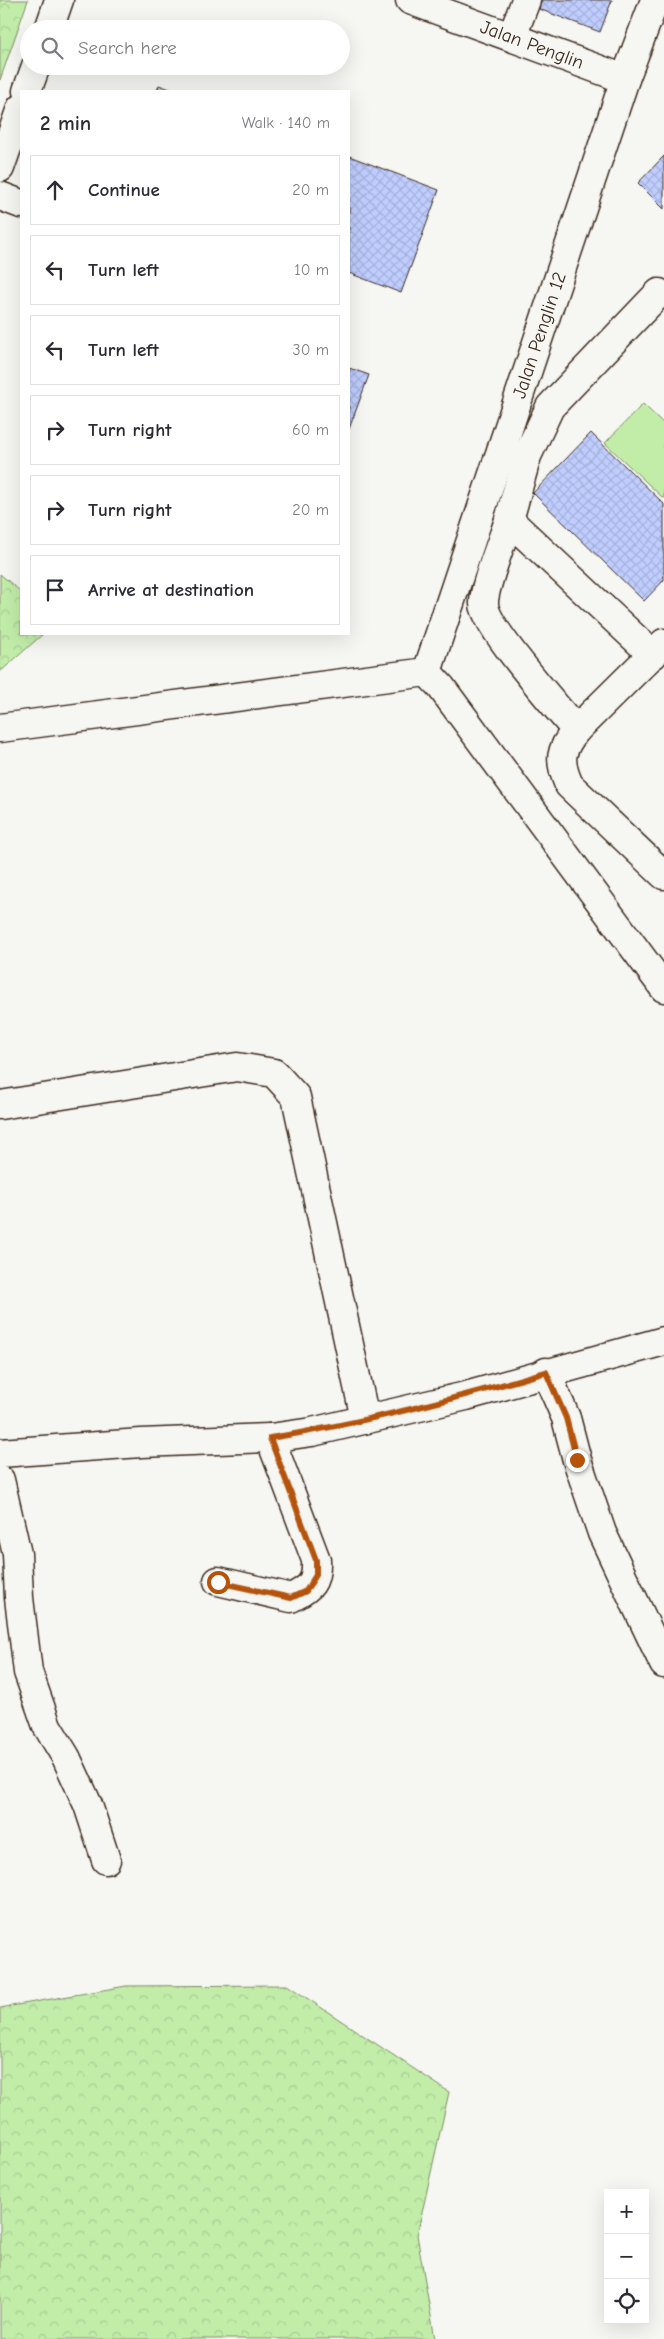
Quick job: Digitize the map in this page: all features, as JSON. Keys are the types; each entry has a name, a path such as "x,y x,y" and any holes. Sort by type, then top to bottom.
{"street":[{"path":"52,20 60,0"},
{"name":"Jalan Penglin","path":"410,0 625,79"},
{"path":"512,37 526,0"},
{"name":"Jalan Penglin 12","path":"427,672 625,79 655,0"},
{"path":"27,90 33,75"},
{"path":"0,168 20,111"},
{"path":"0,196 20,204"},
{"path":"576,730 537,685 485,610 485,595 527,456 550,407 659,293"},
{"path":"509,520 658,649 576,730 564,746 563,771 569,785 664,875"},
{"path":"0,728 427,672 447,694 664,988"},
{"path":"0,1105 237,1067 274,1074 296,1097 365,1419"},
{"path":"0,1453 142,1443 270,1438 466,1396 546,1372 664,1341"},
{"path":"546,1372 566,1418 577,1460 602,1534 664,1664"},
{"path":"218,1582 291,1598 306,1591 316,1575 316,1560 270,1438"},
{"path":"0,1480 17,1554 19,1598 28,1672 47,1726 66,1757 88,1805 106,1860"}],"green space":[{"path":"0,0 28,0 20,20 0,80"},
{"path":"643,404 664,424 664,499 605,443"},
{"path":"0,574 20,591 20,635 42,635 0,672"},
{"path":"287,1985 449,2092 417,2235 435,2339 0,2339 0,2008 126,1986"}],"building":[{"path":"542,0 612,0 600,32 539,9"},
{"path":"159,85 172,90 157,90"},
{"path":"350,156 439,190 401,293 350,273"},
{"path":"664,156 664,209 638,183"},
{"path":"350,368 369,375 350,426"},
{"path":"591,433 664,504 664,580 644,601 533,493"}],"route":[{"path":"218,1582 291,1598 306,1591 316,1575 316,1560 270,1438 312,1432 466,1396 546,1372 566,1418 577,1460"}]}
